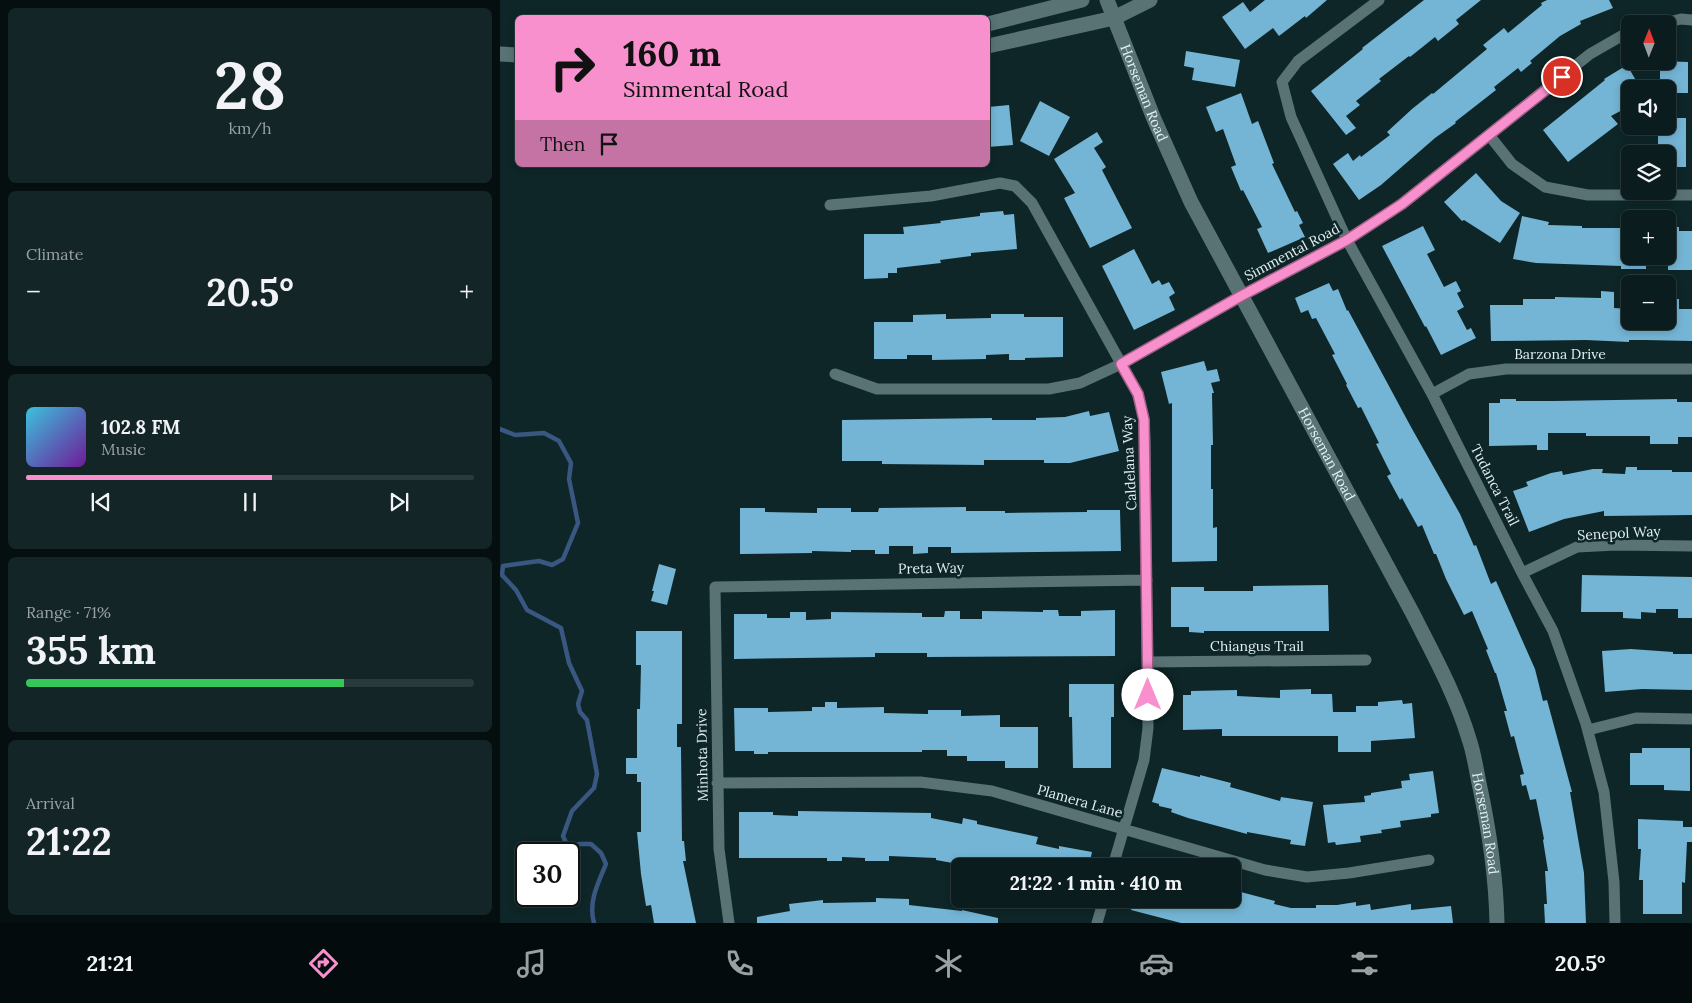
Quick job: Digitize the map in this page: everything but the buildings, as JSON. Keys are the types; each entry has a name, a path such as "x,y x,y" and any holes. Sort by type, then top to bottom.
{"street":[{"path":"990,23 1082,0"},
{"name":"Horseman Road","path":"1107,0 1154,119 1191,202 1413,614 1458,708 1469,739 1487,820 1497,923"},
{"path":"990,46 1114,18 1150,0"},
{"name":"Tudanca Trail","path":"1379,0 1298,60 1282,82 1291,117 1347,240 1432,394 1553,631 1588,732 1604,792 1614,882 1615,923"},
{"path":"1676,21 1692,20"},
{"name":"Simmental Road","path":"835,374 877,389 1049,389 1080,383 1121,364 1241,296 1347,240 1402,204 1590,54 1621,37"},
{"path":"500,54 515,54"},
{"path":"1489,135 1512,164 1545,187 1588,195 1692,195"},
{"name":"Caldelana Way","path":"830,205 931,196 1000,183 1015,186 1032,203 1138,394 1144,420 1148,728 1144,760 1115,858"},
{"name":"Barzona Drive","path":"1432,394 1469,374 1506,369 1692,369"},
{"name":"Senepol Way","path":"1522,573 1577,547 1616,545 1692,546"},
{"name":"Preta Way","path":"715,587 1147,580"},
{"name":"Minhota Drive","path":"715,587 719,849 729,923"},
{"name":"Chiangus Trail","path":"1148,662 1366,660"},
{"path":"1588,732 1636,718 1692,719"},
{"name":"Plamera Lane","path":"717,783 920,782 992,791 1265,870 1307,877 1349,873 1429,860"},
{"path":"1097,923 1101,908"}],"waterway":[{"path":"500,429 515,435 544,433 559,441 571,463 569,479 578,523 563,559 552,565 539,561 503,566 502,575 516,590 527,610 561,628 569,663 582,691 578,704 580,712 587,720 597,774 594,788 572,811 563,836 568,847 591,844 601,853 606,864 593,900 592,915 594,923"}],"route":[{"path":"1148,695 1144,420 1138,394 1121,364 1241,296 1347,240 1402,204 1562,77"}]}
